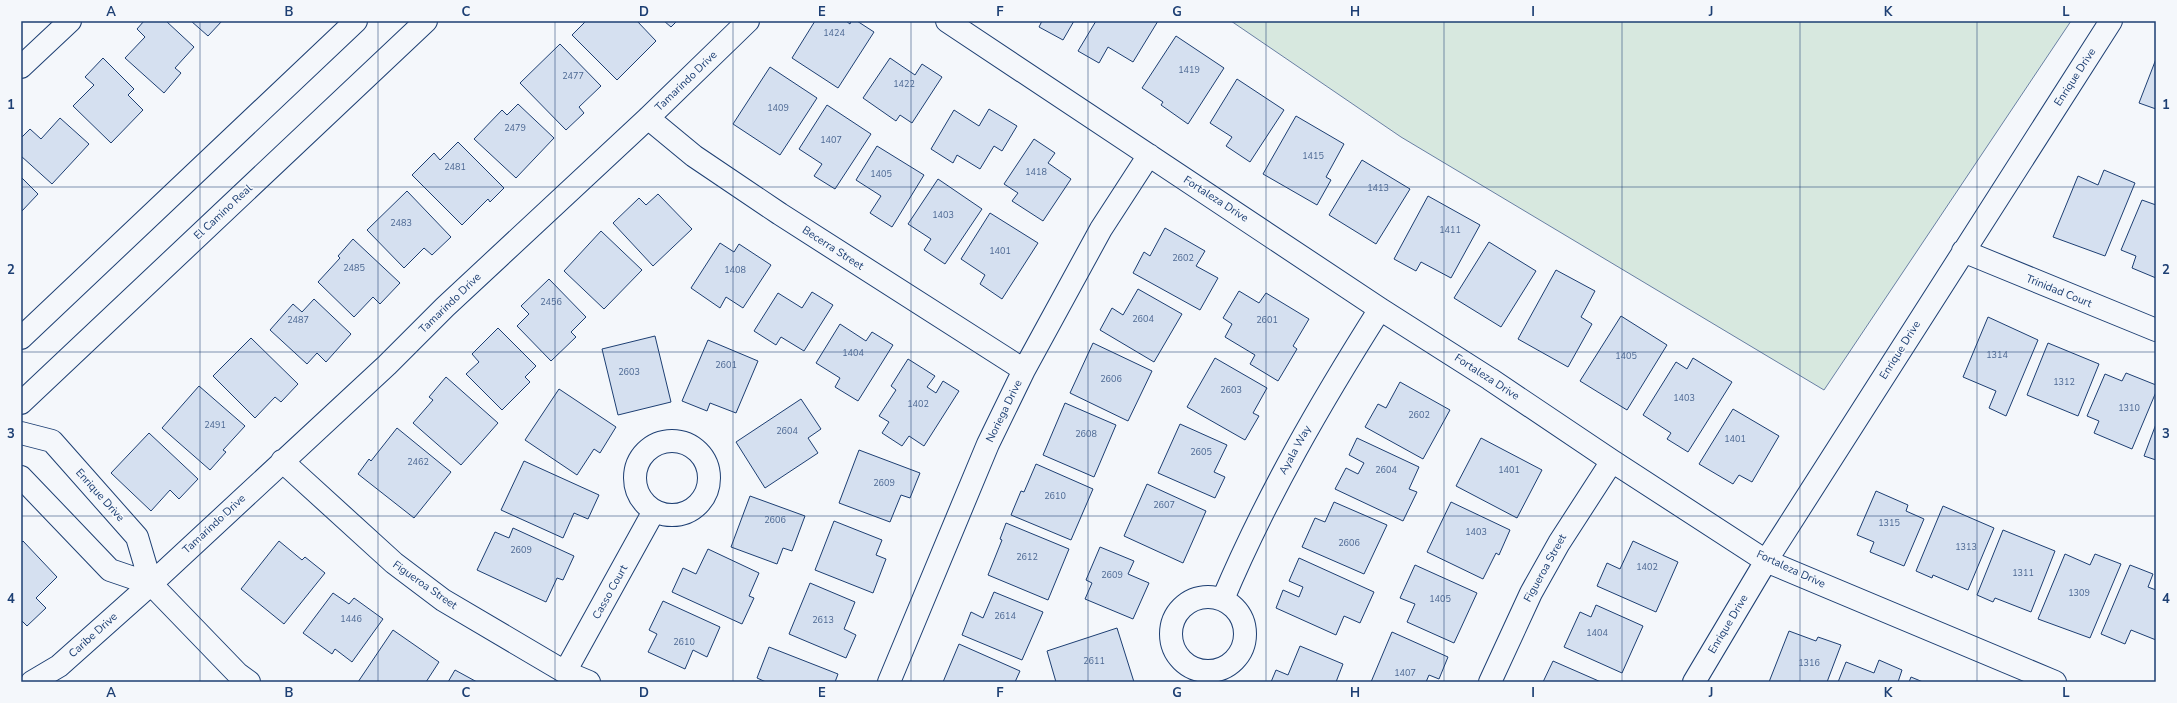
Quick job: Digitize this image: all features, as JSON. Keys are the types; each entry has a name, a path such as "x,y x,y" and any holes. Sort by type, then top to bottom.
{"street":[{"path":"21,67 70,21"},
{"path":"21,338 356,21"},
{"name":"El Camino Real","path":"21,403 426,21"},
{"name":"Tamarindo Drive","path":"151,584 387,365 445,307 648,118 748,21"},
{"name":"Fortaleza Drive","path":"947,21 1380,309 1490,378 1612,461 1766,561 2055,682"},
{"name":"Enrique Drive","path":"1694,682 1766,561 2111,21"},
{"name":"Becerra Street","path":"648,118 694,156 767,205 1024,370"},
{"name":"Noriega Drive","path":"889,682 988,444 1024,370 1101,229 1149,155"},
{"name":"Trinidad Court","path":"1963,251 2156,330"},
{"name":"Ayala Way","path":"1224,599 1276,486 1336,379 1380,309"},
{"name":"Enrique Drive","path":"21,433 52,441 137,537 151,584"},
{"name":"Figueroa Street","path":"282,461 394,563 443,600 565,672 589,682"},
{"name":"Figueroa Street","path":"1490,682 1530,593 1559,543 1612,461"},
{"name":"Enrique Drive","path":"21,477 110,570 151,584 238,674 249,682"},
{"name":"Casso Court","path":"565,672 654,511"},
{"name":"Caribe Drive","path":"32,682 59,666 151,584"}],"shaded area":[{"path":"1231,21 2071,21 1824,390 1401,137"}],"building":[{"path":"144,21 166,21 194,47 175,68 181,73 164,93 125,58 145,37 137,29"},
{"path":"191,21 222,21 208,36"},
{"path":"586,21 637,21 656,41 617,80 572,35"},
{"path":"664,21 677,21 671,27"},
{"path":"815,21 846,21 850,24 851,21 857,21 874,32 838,88 792,58"},
{"path":"1042,21 1074,21 1063,40 1039,27"},
{"path":"1096,21 1158,21 1133,62 1108,47 1099,63 1078,51"},
{"path":"1176,36 1224,68 1188,124 1161,105 1163,102 1142,88"},
{"path":"560,44 601,86 579,107 584,113 566,130 520,83"},
{"path":"103,58 134,89 128,95 143,110 111,143 73,106 94,85 85,77"},
{"path":"890,58 915,75 922,64 942,77 912,123 900,115 896,121 863,98"},
{"path":"2156,59 2156,109 2139,103"},
{"path":"770,67 817,98 780,155 733,124"},
{"path":"1237,79 1284,110 1250,162 1226,146 1232,137 1210,123"},
{"path":"518,104 554,138 516,178 474,139 502,110 507,115"},
{"path":"827,105 871,134 835,189 814,176 822,164 799,149"},
{"path":"989,109 1017,126 1002,151 994,146 980,169 957,155 953,163 931,149 954,110 979,126"},
{"path":"1296,116 1344,144 1326,177 1331,180 1317,205 1263,174"},
{"path":"60,118 89,144 52,184 21,156 21,138 30,129 41,139"},
{"path":"1034,139 1055,153 1048,163 1071,179 1043,221 1012,201 1018,193 1004,184"},
{"path":"458,142 504,188 490,202 488,199 462,225 412,175 434,153 440,160"},
{"path":"877,146 924,175 892,227 870,213 881,196 856,180"},
{"path":"1362,160 1410,189 1376,244 1329,215"},
{"path":"2104,170 2135,183 2105,256 2053,237 2078,176 2098,185"},
{"path":"21,177 38,194 21,212"},
{"path":"938,179 982,209 945,264 924,250 931,239 908,224"},
{"path":"407,191 451,237 432,255 424,248 404,268 367,230"},
{"path":"658,194 692,229 653,266 613,223 639,198 646,205"},
{"path":"1428,196 1480,225 1451,278 1421,262 1416,271 1394,259"},
{"path":"2142,200 2156,205 2156,278 2132,268 2136,256 2121,250"},
{"path":"990,213 1038,243 1002,299 980,284 985,275 961,259"},
{"path":"1165,228 1205,251 1196,266 1218,278 1200,310 1133,273 1144,252 1150,256"},
{"path":"601,231 642,270 604,309 564,271"},
{"path":"353,239 400,283 380,304 373,297 354,317 318,282 340,258 338,256"},
{"path":"1489,242 1536,271 1501,327 1454,298"},
{"path":"720,243 734,252 739,244 771,265 743,308 726,297 720,308 691,288"},
{"path":"1556,270 1595,291 1581,317 1592,324 1568,367 1518,339"},
{"path":"549,279 586,317 571,332 576,337 551,361 517,326 529,314 521,306"},
{"path":"1138,289 1182,314 1154,362 1100,330 1112,308 1123,315"},
{"path":"1239,291 1259,303 1266,293 1309,319 1293,346 1297,349 1278,381 1250,364 1255,355 1225,337 1232,324 1223,318"},
{"path":"812,292 833,305 804,351 781,337 776,345 754,331 778,293 802,308"},
{"path":"314,299 351,334 326,362 317,353 307,364 270,330 293,304 302,312"},
{"path":"1621,316 1667,345 1627,410 1580,381"},
{"path":"1988,317 2038,340 2006,416 1989,408 1996,391 1963,377"},
{"path":"840,324 866,341 872,332 893,345 858,401 835,387 840,378 816,363"},
{"path":"498,328 536,366 525,377 530,382 502,410 466,374 479,362 472,354"},
{"path":"655,336 671,402 618,415 602,349"},
{"path":"251,338 298,384 281,402 275,397 255,418 213,376"},
{"path":"708,340 758,361 736,413 710,403 707,411 682,401"},
{"path":"1093,343 1152,371 1128,421 1070,393"},
{"path":"2048,343 2099,364 2078,416 2027,395"},
{"path":"1215,358 1267,388 1253,413 1259,416 1245,440 1187,407"},
{"path":"1693,358 1732,382 1688,452 1667,439 1671,433 1643,415 1676,362 1687,369"},
{"path":"908,359 935,376 927,387 936,393 943,381 959,391 924,446 909,436 902,446 882,433 889,422 879,416 896,390 891,386"},
{"path":"2126,373 2156,385 2156,392 2132,449 2094,433 2099,421 2087,416 2105,374 2122,381"},
{"path":"446,377 498,423 461,465 413,423 433,400 429,397"},
{"path":"1400,382 1450,410 1423,459 1365,427 1378,404 1386,408"},
{"path":"199,386 245,426 223,450 226,452 210,470 162,428"},
{"path":"559,389 616,427 600,453 594,449 577,475 525,440"},
{"path":"801,399 821,429 808,438 818,453 765,488 736,442"},
{"path":"1065,403 1116,425 1094,477 1043,455"},
{"path":"1733,409 1779,436 1752,482 1739,475 1733,484 1699,464"},
{"path":"1180,424 1227,445 1214,472 1225,477 1215,498 1158,473"},
{"path":"2156,424 2156,460 2144,456"},
{"path":"397,428 451,472 414,518 358,474 369,459 371,461"},
{"path":"149,433 198,479 179,499 170,490 151,511 111,473"},
{"path":"1357,438 1419,467 1409,489 1417,492 1403,521 1335,489 1346,468 1358,474 1364,463 1349,455"},
{"path":"1481,438 1542,470 1517,518 1456,486"},
{"path":"859,450 920,473 910,498 901,495 890,522 839,503"},
{"path":"524,461 599,495 588,519 574,513 563,538 501,510"},
{"path":"1036,464 1093,489 1071,540 1011,515 1021,491 1024,492"},
{"path":"1147,484 1206,511 1183,563 1124,536"},
{"path":"1876,491 1908,505 1906,511 1924,519 1904,566 1870,552 1874,542 1857,535"},
{"path":"750,496 805,516 792,551 783,548 777,564 731,547"},
{"path":"1334,502 1387,525 1364,574 1302,547 1315,518 1325,522"},
{"path":"1451,502 1510,530 1499,555 1496,553 1483,579 1427,552"},
{"path":"1943,506 1994,528 1968,590 1933,575 1932,578 1916,571"},
{"path":"834,521 882,540 876,555 886,559 873,593 815,570"},
{"path":"1006,523 1069,549 1048,600 988,575 1002,540 1000,539"},
{"path":"513,528 574,556 563,580 557,578 546,602 477,570 495,532 509,538"},
{"path":"2003,530 2055,551 2031,612 1995,598 1993,602 1977,595"},
{"path":"23,541 57,577 36,598 46,608 27,626 21,620 21,543"},
{"path":"279,541 302,560 305,557 325,573 284,624 241,589"},
{"path":"1633,541 1678,562 1656,612 1597,586 1607,563 1620,569"},
{"path":"1100,547 1134,561 1128,574 1149,583 1133,619 1085,599 1092,583 1086,580"},
{"path":"708,549 759,573 749,596 754,598 742,624 672,592 683,568 696,574"},
{"path":"2065,554 2090,565 2095,554 2121,564 2090,638 2038,619"},
{"path":"1299,558 1374,592 1360,623 1344,616 1336,635 1276,608 1283,590 1299,597 1303,587 1289,581"},
{"path":"1415,565 1477,593 1454,643 1407,622 1415,604 1400,598"},
{"path":"2130,565 2153,574 2148,587 2156,590 2156,640 2131,630 2125,644 2101,634"},
{"path":"810,583 855,602 844,629 856,635 846,658 789,634"},
{"path":"994,592 1043,612 1022,660 962,635 971,612 983,618"},
{"path":"333,593 349,604 354,598 383,619 352,662 335,649 332,654 303,633"},
{"path":"663,601 720,627 707,657 693,650 685,669 648,652 657,634 649,630"},
{"path":"1596,605 1643,626 1622,673 1564,647 1580,612 1591,617"},
{"path":"1117,628 1134,682 1056,682 1047,651"},
{"path":"393,630 439,662 426,682 358,682"},
{"path":"1789,631 1816,641 1818,637 1841,645 1827,682 1769,682"},
{"path":"1392,632 1448,657 1439,679 1429,675 1426,682 1371,682"},
{"path":"959,644 1020,671 1015,682 943,682"},
{"path":"1300,646 1343,664 1336,682 1271,682 1276,670 1288,675"},
{"path":"769,647 838,674 835,682 766,682 757,678"},
{"path":"1879,660 1902,670 1898,682 1838,682 1846,662 1874,673"},
{"path":"1553,661 1601,682 1543,682"},
{"path":"455,670 477,682 448,682"},
{"path":"1911,677 1923,682 1909,682"}]}
